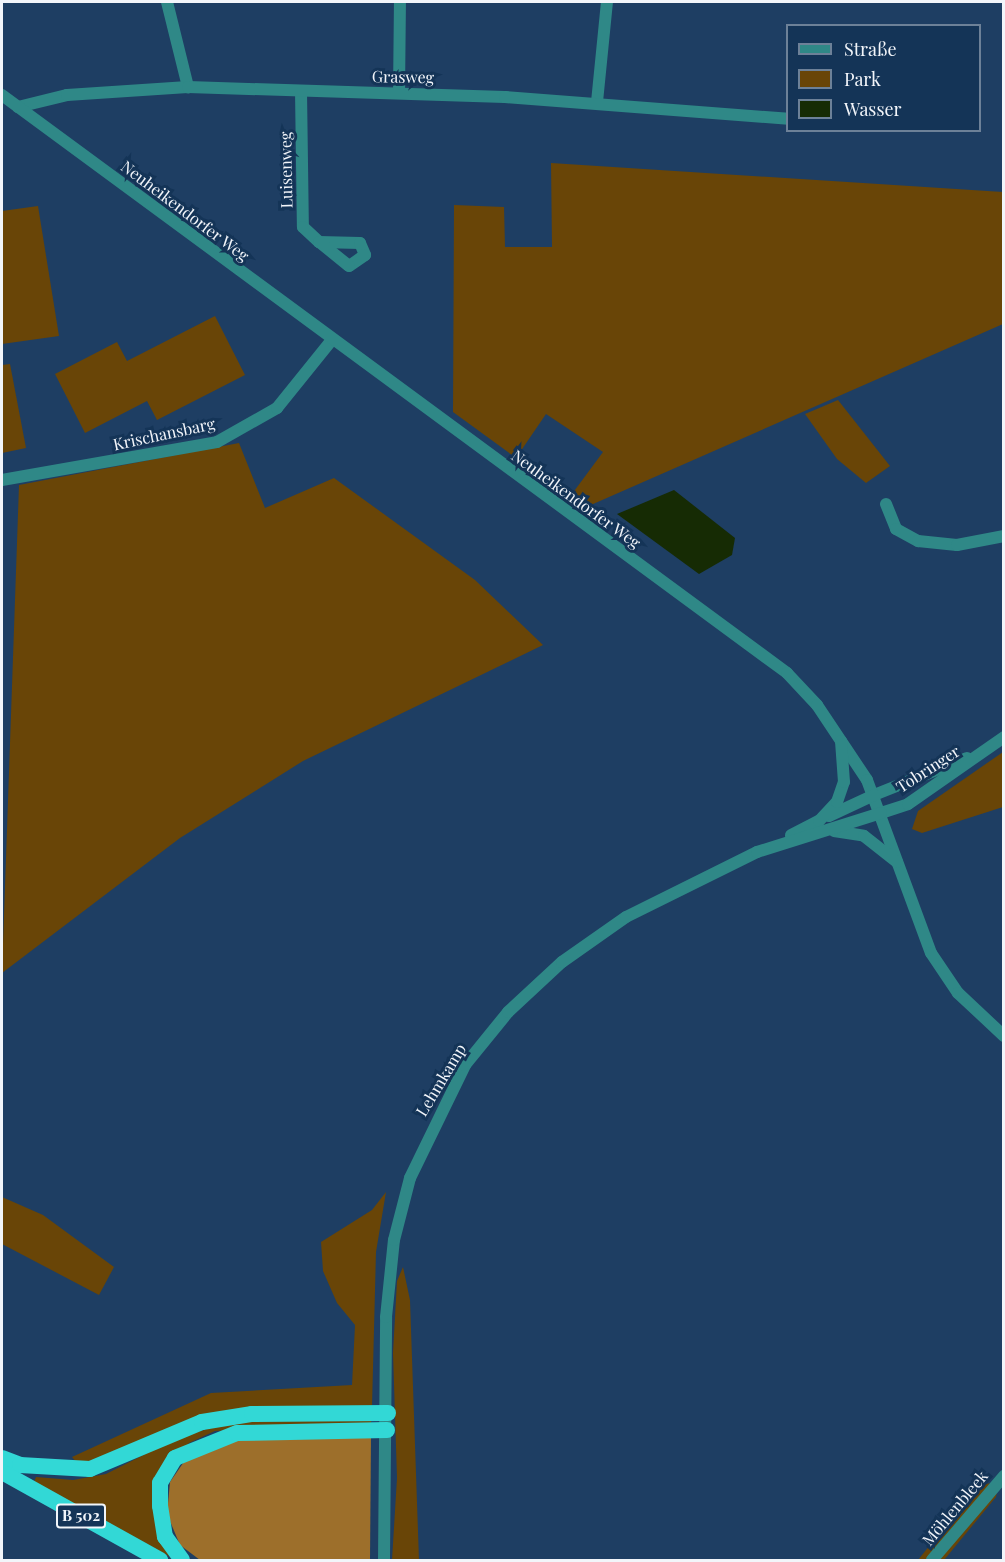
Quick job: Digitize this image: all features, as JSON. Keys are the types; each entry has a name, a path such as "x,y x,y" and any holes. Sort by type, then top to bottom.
{"highway":[{"path":"2,1458 20,1465 90,1469 202,1422 252,1414 388,1413"},
{"path":"182,1560 165,1537 160,1506 160,1483 175,1458 237,1433 387,1430"},
{"name":"B 502","path":"2,1472 160,1560"}],"street":[{"path":"167,2 188,87"},
{"path":"399,93 400,2"},
{"path":"597,102 607,2"},
{"name":"Grasweg","path":"18,107 67,95 188,87 597,102 786,119"},
{"name":"Luisenweg","path":"301,91 303,227 319,242"},
{"name":"Neuheikendorfer Weg","path":"2,95 331,341 787,674 840,736 874,795 930,953 958,993 1004,1036"},
{"name":"Krischansbarg","path":"2,480 217,442 277,408 331,341"},
{"path":"886,504 896,530 918,541 957,545 1004,536"},
{"path":"817,827 843,788 840,736"},
{"name":"Tobringer","path":"881,813 908,804 1004,737"},
{"name":"Tobringer","path":"874,795 990,747"},
{"path":"817,827 874,795"},
{"path":"817,827 881,813"},
{"path":"817,827 857,834 898,863"},
{"name":"Lehmkamp","path":"384,1560 388,1413 386,1317 394,1240 410,1178 465,1065 508,1012 562,962 660,897 817,827"},
{"name":"Möhlenbleek","path":"932,1560 1004,1476"}],"green space":[{"path":"551,163 1003,192 1003,324 584,508 569,498 603,452 546,414 516,458 453,412 454,205 504,207 505,247 552,247"},
{"path":"38,206 59,336 2,344 2,211"},
{"path":"215,316 245,375 157,420 147,401 85,433 55,374 117,342 127,361"},
{"path":"10,364 26,448 2,453 2,365"},
{"path":"838,400 890,466 866,483 837,459 805,414"},
{"path":"239,443 265,508 334,478 475,580 543,645 303,761 180,838 2,973 19,485"},
{"path":"1003,752 1003,807 922,833 912,829 918,811"},
{"path":"386,1192 376,1252 372,1407 256,1411 80,1467 72,1457 211,1393 352,1385 355,1325 337,1303 323,1271 321,1242 372,1210"},
{"path":"2,1197 43,1215 114,1267 99,1295 2,1244"},
{"path":"403,1267 410,1300 419,1560 392,1560 397,1478 393,1353 397,1281"},
{"path":"372,1417 371,1423 215,1431 189,1443 163,1473 176,1560 34,1482 36,1477 73,1480 106,1474 177,1438 231,1422"},
{"path":"999,1482 996,1497 944,1560 918,1560 978,1485"}],"shaded area":[{"path":"371,1436 370,1560 200,1560 180,1545 167,1514 170,1482 188,1456 241,1439"}],"water":[{"path":"674,490 735,538 732,555 699,574 617,514"}]}
